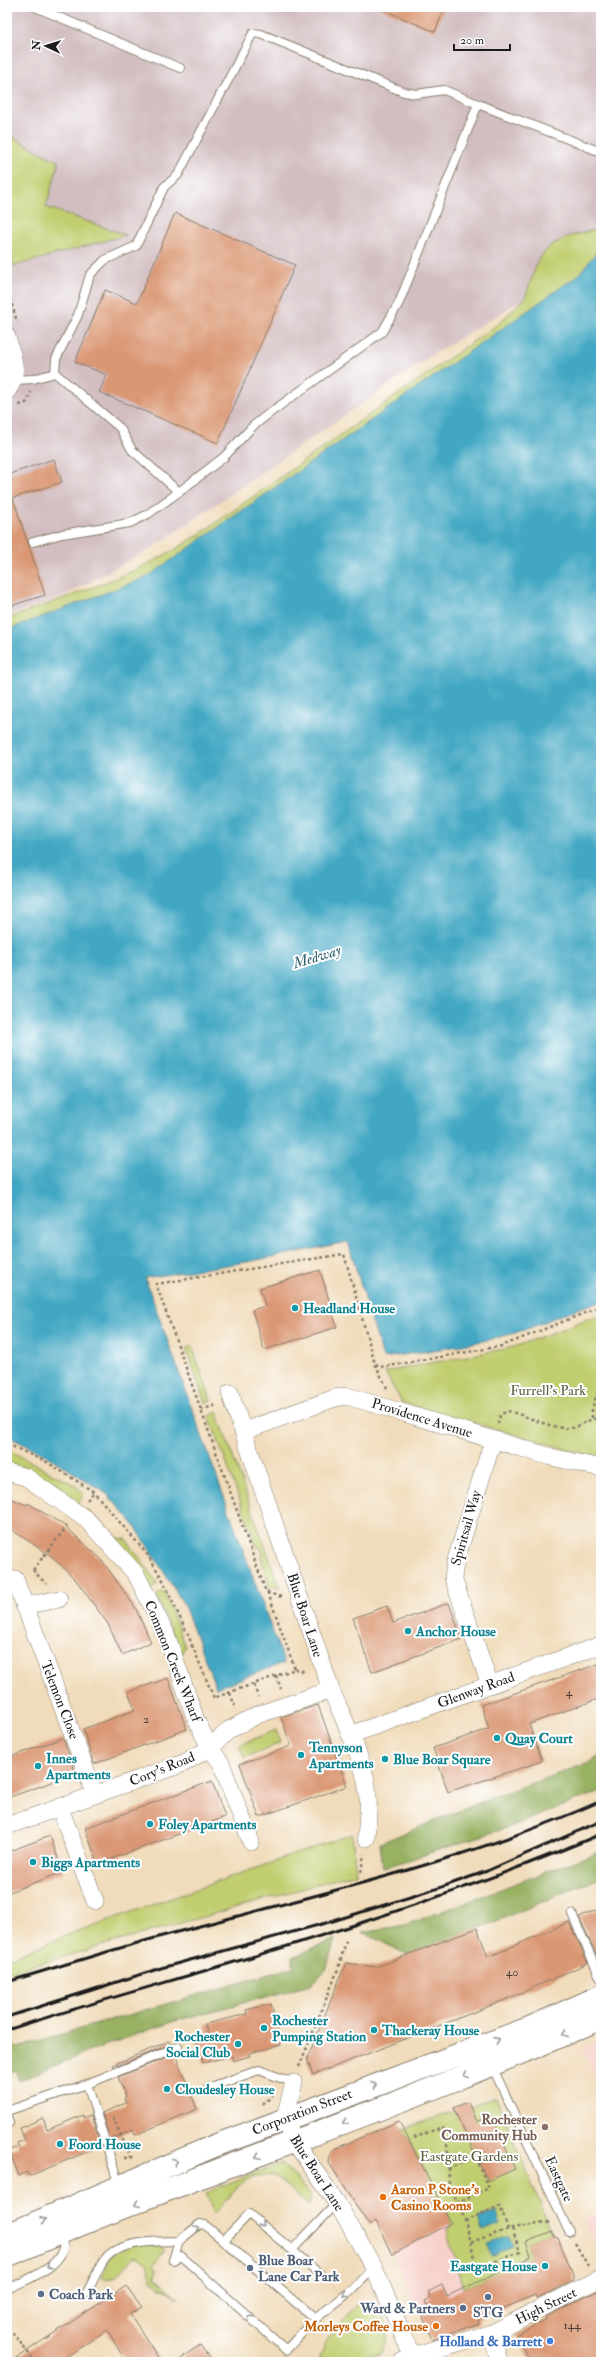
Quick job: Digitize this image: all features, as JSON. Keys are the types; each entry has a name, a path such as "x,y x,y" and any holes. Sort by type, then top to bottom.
{"main road":[{"name":"Corporation Street","path":"7,2235 285,2117 532,2027 601,1996"},
{"name":"Corporation Street","path":"7,2256 294,2141 491,2065 601,2018"}],"street":[{"path":"7,337 16,368 10,385"},
{"name":"Blue Boar Lane","path":"230,1393 331,1690 350,1735 368,1793 366,1838"},
{"name":"Providence Avenue","path":"244,1431 344,1396 398,1410 572,1463 601,1468"},
{"name":"Spiritsail Way","path":"490,1685 453,1578 456,1563 493,1440"},
{"name":"Common Creek Wharf","path":"7,1472 26,1477 87,1520 136,1574 166,1634 196,1720 210,1748 221,1763 251,1842"},
{"name":"Telemon Close","path":"15,1579 95,1795"},
{"path":"24,1606 55,1594"},
{"name":"Glenway Road","path":"350,1735 601,1645"},
{"name":"Cory's Road","path":"7,1826 184,1763 210,1748 229,1730 257,1715 331,1690"},
{"path":"60,1808 94,1901"},
{"name":"Blue Boar Lane","path":"294,2083 285,2117 294,2141 338,2203 374,2268 406,2359"},
{"name":"High Street","path":"406,2359 492,2332 599,2282"},
{"path":"492,2332 499,2362"}],"lane":[{"path":"34,7 180,68"},
{"path":"55,373 56,359 78,315 90,275 103,261 136,246 165,186 178,176 253,33 261,34 404,92 416,94 444,90 601,152"},
{"path":"33,542 62,534 130,523 148,514 224,457 267,416 384,330 399,303 478,104"},
{"path":"10,385 55,373"},
{"path":"55,373 120,428 132,450 179,492"},
{"path":"572,1914 601,1979"},
{"path":"7,2111 87,2084 178,2047"},
{"name":"Eastgate","path":"491,2065 569,2232"},
{"path":"208,2088 259,2070 294,2083"},
{"path":"87,2084 120,2186"},
{"path":"7,2116 9,2123 7,2124"},
{"path":"292,2250 338,2203"},
{"path":"224,2240 249,2214 322,2276"},
{"path":"87,2292 105,2258 124,2247 155,2241 179,2241 202,2224 224,2240 315,2319"},
{"path":"7,2290 58,2260 64,2246 61,2234"},
{"path":"179,2241 174,2260 181,2256 285,2350 315,2319 352,2290 374,2268"}],"path":[{"path":"375,1364 398,1410"},
{"path":"592,1418 592,1408 601,1382"},
{"path":"596,1398 601,1398"},
{"path":"201,1410 215,1405"},
{"path":"493,1440 500,1415 505,1411 568,1428 581,1426 592,1418 601,1419"},
{"path":"88,1500 94,1492"},
{"path":"15,1579 33,1570 77,1513"},
{"path":"33,1570 55,1594"},
{"path":"268,1593 296,1669"},
{"path":"192,1644 213,1698 254,1685 296,1669 307,1672"},
{"path":"254,1685 260,1703"},
{"path":"230,1693 237,1712"},
{"path":"294,2083 306,2045 338,1972 347,1938"},
{"path":"113,2116 130,2157"},
{"path":"414,2138 442,2127 448,2149 449,2184 465,2220 476,2269 520,2252 512,2228"},
{"path":"448,2168 475,2157 489,2188 458,2202"},
{"path":"465,2220 500,2206 508,2229"},
{"path":"471,2242 508,2229 548,2223 562,2218"},
{"path":"569,2232 599,2282"},
{"path":"7,2331 13,2333 35,2362"}],"shaded area":[{"path":"7,7 601,7 601,228 570,236 538,260 525,298 432,355 154,547 64,596 7,616"},
{"path":"601,2040 601,2088 582,2048"},
{"path":"399,2121 451,2223 447,2232 464,2288 479,2323 433,2341 376,2221 369,2225 329,2163 330,2154 334,2149"},
{"path":"601,2211 601,2253 583,2220"}],"green space":[{"path":"7,134 59,162 46,207 126,235 14,266 7,241"},
{"path":"601,228 601,296 7,671 7,619 128,573 174,550 197,536 498,324 525,298 538,260 551,245 570,236"},
{"name":"Furrell's Park","path":"593,1317 601,1317 601,1457 591,1456 402,1403 385,1372 514,1347"},
{"path":"192,1346 211,1400 205,1403 186,1348"},
{"path":"217,1412 280,1588 269,1585 261,1557 263,1554 261,1548 257,1547 209,1416"},
{"path":"7,1449 76,1486 84,1495 76,1506 60,1495 58,1485 7,1462"},
{"path":"86,1509 118,1538 126,1539 158,1584 149,1589 122,1547 86,1512"},
{"path":"164,1591 185,1646 181,1655 156,1595"},
{"path":"276,1730 280,1743 244,1758 239,1745"},
{"path":"601,1754 601,1791 512,1826 383,1868 380,1843 496,1796 588,1763"},
{"path":"352,1834 356,1873 7,1973 7,1959 78,1931"},
{"path":"601,1851 601,1877 480,1928 408,1955 362,1932 406,1925"},
{"path":"335,1939 326,1970 311,1985 178,2020 92,2050 19,2081 17,2070 7,2073 7,2050 294,1967 292,1957"},
{"name":"Eastgate Gardens","path":"496,2097 552,2232 526,2242 531,2256 520,2260 517,2267 503,2274 498,2273 464,2288 447,2232 451,2223 403,2129"},
{"path":"282,2163 311,2196 309,2206 273,2174 252,2178 245,2182 233,2192 215,2214 213,2212 206,2193"},
{"path":"134,2242 160,2245 165,2250 153,2266 156,2270 155,2277 179,2298 161,2286 162,2289 152,2280 147,2263 137,2256 133,2257 116,2276 107,2279 102,2278 110,2256"},
{"path":"359,2303 368,2306 372,2304 382,2312 387,2334 385,2344 380,2354 364,2357 356,2362 317,2362 326,2340"}],"water":[{"name":"Medway","path":"601,247 601,1302 579,1308 515,1333 482,1341 383,1358 348,1242 252,1261 145,1278 284,1663 216,1688 183,1603 135,1526 107,1494 44,1454 7,1436 7,630 147,577 577,276"},
{"path":"496,2211 501,2224 482,2231 478,2218"},
{"path":"509,2236 513,2246 491,2256 488,2244"}],"building":[{"path":"377,7 445,7 435,32"},
{"path":"175,213 295,265 218,443 99,392 107,375 75,362 105,290 137,303"},
{"path":"54,459 62,482 13,498 45,595 7,607 7,475"},
{"name":"Headland House","path":"320,1270 337,1327 264,1350 252,1310 265,1306 260,1288"},
{"path":"7,1497 27,1505 28,1503 65,1526 101,1559 135,1607 151,1642 122,1655 108,1624 76,1580 50,1555 7,1527"},
{"name":"Anchor House","path":"449,1603 462,1639 372,1672 353,1618 387,1606 393,1623"},
{"name":"Quay Court","path":"601,1663 601,1698 529,1724 542,1761 448,1792 433,1748 489,1729 481,1705"},
{"path":"168,1678 187,1729 94,1764 83,1729 135,1710 128,1692"},
{"name":"Tennyson Apartments","path":"318,1705 347,1786 259,1817 240,1764 291,1746 281,1717"},
{"name":"Innes Apartments","path":"63,1738 75,1771 71,1772 72,1775 7,1798 7,1758"},
{"name":"Foley Apartments","path":"212,1781 225,1817 98,1864 85,1828"},
{"name":"Biggs Apartments","path":"50,1836 63,1872 7,1893 7,1852"},
{"path":"601,1908 601,1957 598,1958 579,1917"},
{"name":"Thackeray House","path":"569,1922 588,1963 505,2000 313,2075 307,2059 346,1963 376,1967 477,1928 488,1957"},
{"path":"271,2004 281,2045 249,2053 250,2056 233,2061 232,2056 203,2063 197,2040 208,2037 205,2024 247,2014 246,2010"},
{"path":"169,2041 171,2044 114,2067 113,2065"},
{"name":"Cloudesley House","path":"175,2054 197,2109 135,2135 133,2130 110,2140 102,2113 126,2103 124,2098 126,2097 118,2077"},
{"path":"468,2102 476,2122 491,2115 515,2169 488,2181 453,2108"},
{"name":"Foord House","path":"83,2115 83,2118 91,2115 101,2146 29,2176 27,2172 19,2176 9,2150 19,2147 17,2143 25,2140 20,2128 43,2118 47,2130"},
{"path":"399,2121 451,2223 392,2255 376,2221 369,2225 329,2163 330,2154 334,2149"},
{"path":"552,2232 554,2237 558,2238 573,2275 573,2281 537,2299 535,2295 478,2319 479,2323 432,2340 423,2317 431,2314 425,2301 431,2298 428,2292 442,2285 447,2296 521,2262 531,2256 526,2242"},
{"path":"126,2286 142,2307 130,2314 161,2362 126,2362 107,2330 58,2362 10,2362"},
{"path":"601,2289 601,2362 531,2362 516,2335 547,2319 546,2317"},
{"path":"200,2345 213,2362 175,2362"}],"railway":[{"path":"7,1982 138,1943 394,1874 498,1841 601,1801"},
{"path":"7,2017 161,1968 333,1921 439,1888 487,1871 601,1821"},
{"path":"7,2030 382,1916 514,1869 601,1834"}],"place":[{"name":"Headland House","path":"295,1308"},
{"name":"Anchor House","path":"408,1631"},
{"name":"Quay Court","path":"497,1738"},
{"name":"Tennyson Apartments","path":"301,1755"},
{"name":"Blue Boar Square","path":"385,1759"},
{"name":"Innes Apartments","path":"38,1766"},
{"name":"Foley Apartments","path":"150,1824"},
{"name":"Biggs Apartments","path":"33,1862"},
{"name":"Rochester Pumping Station","path":"264,2028"},
{"name":"Thackeray House","path":"374,2030"},
{"name":"Rochester Social Club","path":"238,2044"},
{"name":"Cloudesley House","path":"167,2089"},
{"name":"Rochester Community Hub","path":"545,2127"},
{"name":"Foord House","path":"60,2144"},
{"name":"Aaron P Stone's Casino Rooms","path":"383,2197"},
{"name":"Eastgate House","path":"545,2266"},
{"name":"Blue Boar Lane Car Park","path":"250,2268"},
{"name":"Coach Park","path":"41,2294"},
{"name":"STG","path":"488,2297"},
{"name":"Ward & Partners","path":"463,2308"},
{"name":"Morleys Coffee House","path":"436,2326"},
{"name":"Holland & Barrett","path":"550,2341"}]}
